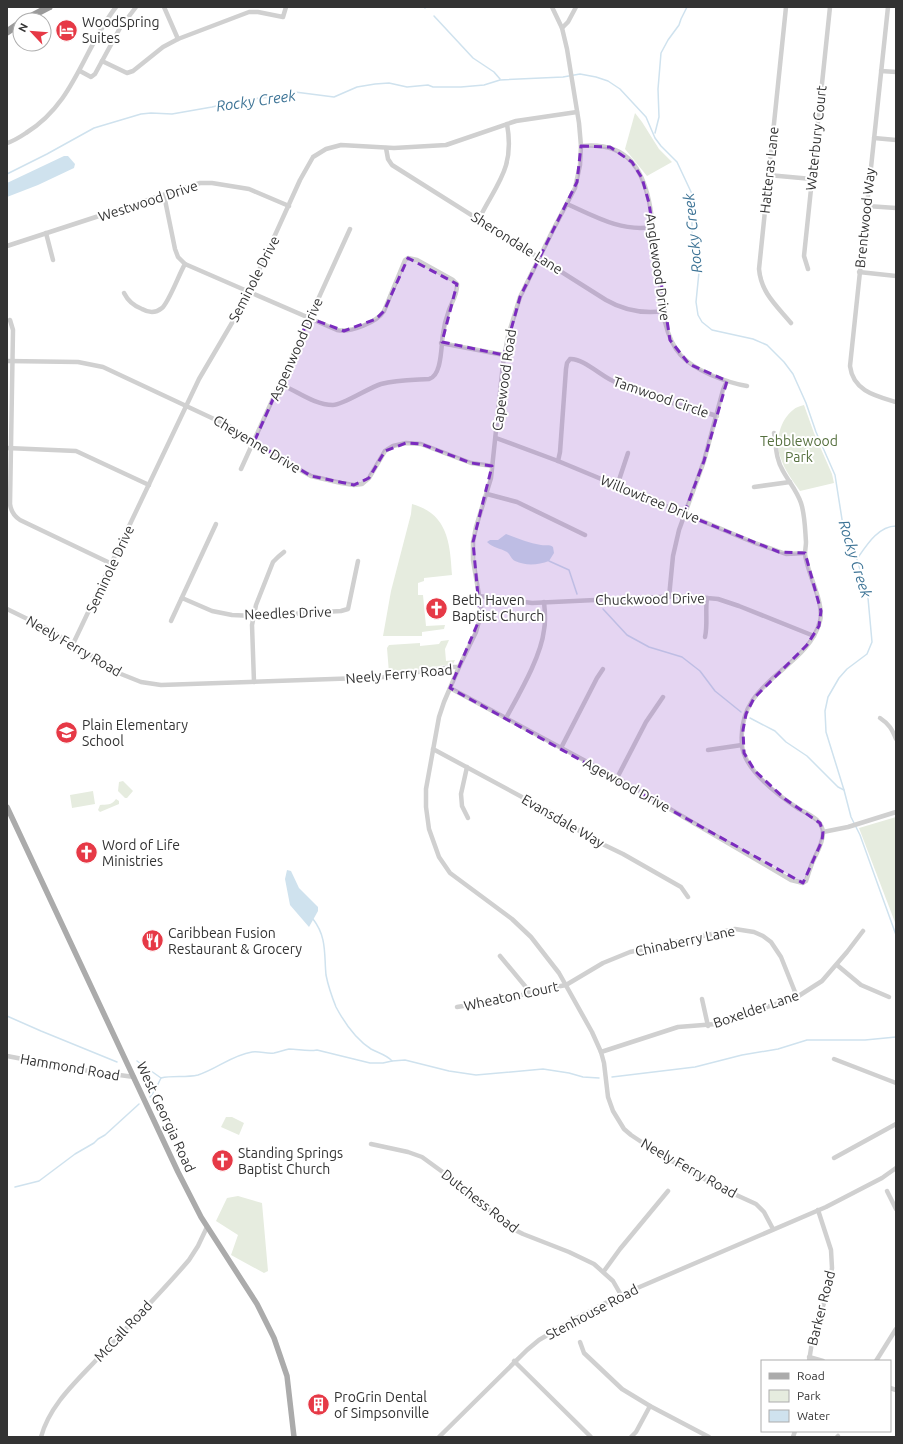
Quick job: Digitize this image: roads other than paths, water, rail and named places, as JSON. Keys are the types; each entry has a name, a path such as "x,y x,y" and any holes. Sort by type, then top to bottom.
{"highway":[{"path":"39,12 49,7"}],"main road":[{"name":"West Georgia Road","path":"7,807 178,1172 207,1227 251,1294 274,1338 287,1376 294,1437"}],"street":[{"path":"7,143 30,131 59,105 80,71 108,17 116,7"},
{"path":"80,71 91,76 95,74 120,28 136,7"},
{"path":"164,7 178,39"},
{"path":"102,61 127,73 133,72 163,47 178,39 254,9 283,17 286,7"},
{"name":"Capewood Road","path":"459,667 478,626 481,610 473,560 473,542 476,527 487,494 492,466 504,355 508,336 514,313 539,257 567,204 579,174 581,146 567,49 562,28 552,7"},
{"path":"562,28 568,22 576,7"},
{"name":"Hatteras Lane","path":"786,7 760,257 760,277 763,288 769,298 791,323"},
{"name":"Waterbury Court","path":"808,269 804,256 830,7"},
{"name":"Brentwood Way","path":"888,7 850,355 850,370 861,388 870,393 896,402"},
{"path":"881,71 896,72"},
{"name":"Seminole Drive","path":"73,644 202,372 250,291 308,166 314,157 331,147 341,145 386,148 446,145 519,120 577,112"},
{"path":"479,219 506,167 509,146 507,124"},
{"path":"874,138 896,140"},
{"name":"Anglewood Drive","path":"581,146 589,145 610,148 621,152 632,162 639,172 649,203 668,335 681,356 694,367 727,382 747,386"},
{"name":"Sherondale Lane","path":"386,148 388,159 392,164 618,306 642,312 664,311"},
{"path":"768,175 812,179"},
{"name":"Westwood Drive","path":"7,246 196,184 212,183 249,189 289,206"},
{"path":"164,195 175,249 178,257 185,264 337,330 344,331 352,329 376,319 384,310 405,260 408,258 411,258 453,280 457,284 456,292 448,312 438,370 434,378 380,384 335,406 314,401 280,384"},
{"path":"567,204 622,226 636,228 652,227"},
{"path":"867,206 896,208"},
{"name":"Aspenwood Drive","path":"241,469 350,229"},
{"path":"46,233 53,260"},
{"path":"124,293 130,302 141,309 150,312 158,310 165,304 185,264"},
{"path":"860,272 896,276"},
{"path":"10,320 13,330 10,361 9,448 11,510 14,516 20,520 112,564"},
{"path":"442,343 504,355"},
{"name":"Tamwood Circle","path":"558,461 560,452 566,369 567,363 570,359 578,360 605,377 641,392 717,416"},
{"name":"Cheyenne Drive","path":"10,361 78,362 96,364 116,372 231,427 311,476 354,485 362,484 370,478 385,451 393,446 406,442 421,444 471,463 492,466"},
{"name":"Tamwood Circle","path":"669,597 673,556 679,530 704,461 727,382"},
{"path":"774,433 779,461 798,495 802,508 806,542 805,553 821,611 821,621 814,636 802,651 764,686 754,698 744,717 742,745 748,762 760,778 785,799 817,819 823,832 848,827 896,812"},
{"name":"Willowtree Drive","path":"496,438 558,461 779,552 795,554 805,553"},
{"path":"9,448 76,451 149,485"},
{"path":"617,486 628,453"},
{"path":"754,488 790,482"},
{"path":"487,494 517,502 585,535"},
{"path":"171,621 216,524"},
{"path":"254,682 252,625 254,616 259,595 273,562 284,552"},
{"name":"Needles Drive","path":"182,598 219,613 254,616 341,611 348,609 358,562"},
{"name":"Chuckwood Drive","path":"479,596 527,603 669,597 718,599 814,636"},
{"path":"705,637 707,630 707,598"},
{"path":"506,718 533,664 543,636 545,629 544,602"},
{"name":"Neely Ferry Road","path":"7,609 34,621 121,674 141,682 161,685 384,677 459,667"},
{"name":"Neely Ferry Road","path":"459,667 442,709 426,781 426,807 431,836 442,862 455,878 502,911 520,926 547,958 566,985 601,1052 610,1103 617,1119 624,1129 661,1155 721,1188 756,1204 764,1212 773,1229"},
{"path":"561,748 603,669"},
{"name":"Agewood Drive","path":"450,688 617,778 791,880 803,884 806,881 820,845 823,832"},
{"path":"617,778 646,722 663,697"},
{"path":"880,718 894,727 896,739"},
{"path":"708,750 742,745"},
{"name":"Evansdale Way","path":"433,749 548,811 594,840 623,854 681,887 688,897"},
{"path":"467,767 461,794 462,806 468,818"},
{"name":"Chinaberry Lane","path":"566,985 603,963 630,952 727,931 746,930 763,936 777,949 797,997"},
{"name":"Boxelder Lane","path":"601,1052 678,1027 708,1026 797,997 822,981 837,965 863,931"},
{"path":"500,956 530,992"},
{"path":"837,965 861,985 889,997"},
{"name":"Wheaton Court","path":"457,1007 513,998 530,992 566,985"},
{"path":"702,999 708,1026"},
{"name":"Hammond Road","path":"7,1056 74,1069 134,1077"},
{"path":"834,1059 896,1083"},
{"path":"834,1158 896,1124"},
{"name":"Dutchess Road","path":"371,1144 408,1152 422,1157 455,1181 511,1228 594,1264 604,1271 613,1281 621,1295"},
{"path":"773,1229 831,1205 882,1178 896,1168"},
{"path":"604,1271 620,1249 668,1191"},
{"path":"886,1191 896,1209"},
{"name":"Barker Road","path":"809,1359 813,1336 827,1294 832,1268 831,1250 818,1210"},
{"name":"McCall Road","path":"41,1437 46,1421 53,1409 189,1260 207,1227"},
{"name":"Stenhouse Road","path":"439,1437 526,1350 539,1340 571,1321 621,1295 773,1229"},
{"path":"877,1360 896,1329"},
{"path":"580,1342 584,1353 622,1389 698,1435 709,1437"},
{"path":"514,1362 591,1437"},
{"path":"631,1437 636,1432 650,1406"}],"water":[{"path":"64,156 68,156 75,164 74,168 38,185 7,197 7,183"},
{"path":"506,534 532,543 552,546 554,553 549,561 532,564 519,563 512,559 507,552 492,546 487,542 490,540 498,540"},
{"path":"287,870 291,871 299,888 318,907 318,911 309,927 290,905 285,879"}],"waterway":[{"path":"655,133 659,117 658,89 661,53 679,25 687,7"},
{"path":"434,16 473,58 494,72 500,79"},
{"name":"Rocky Creek","path":"7,174 94,128 141,114 172,114 242,100 271,97 295,92 334,97 357,87 375,84 389,83 407,87 428,85 433,87 461,87 484,85 500,80 563,77 580,74 608,81 620,89 646,117 655,138 677,162 692,194 693,250 699,272 696,302 698,315 702,322 712,330 753,339 767,345 784,362 793,374 835,475 844,532 849,546 857,559 868,598 872,642 867,654 847,669 839,678 828,697 825,711 826,732 851,817 860,835 896,935"},
{"path":"857,559 878,533 884,529 896,526"},
{"path":"549,561 569,570 577,594"},
{"path":"603,609 627,635 649,647 682,657 700,671 715,691 741,712"},
{"path":"750,718 775,731 786,742 807,756 838,787 844,790"},
{"path":"313,919 321,932 323,939 326,975 336,1007 347,1025 361,1041 371,1049 392,1061"},
{"path":"7,1016 117,1062"},
{"path":"612,1077 695,1067 742,1055 778,1049 807,1040 865,1040 896,1037"},
{"path":"137,1061 161,1078 198,1075 238,1056 252,1052 274,1053 289,1049 306,1051 317,1050 370,1063 405,1060 449,1071 476,1075 543,1069 583,1077 599,1078"},
{"path":"150,1097 161,1078"},
{"path":"15,1187 39,1181 75,1154 105,1135 139,1104"}],"place":[{"name":"WoodSpring Suites","path":"66,30"},
{"name":"Beth Haven Baptist Church","path":"436,608"},
{"name":"Plain Elementary School","path":"66,733"},
{"name":"Word of Life Ministries","path":"86,853"},
{"name":"Caribbean Fusion Restaurant & Grocery","path":"153,941"},
{"name":"Standing Springs Baptist Church","path":"223,1161"},
{"name":"ProGrin Dental of Simpsonville","path":"319,1405"}],"park label":[{"name":"Tebblewood Park","path":"799,450"}]}
